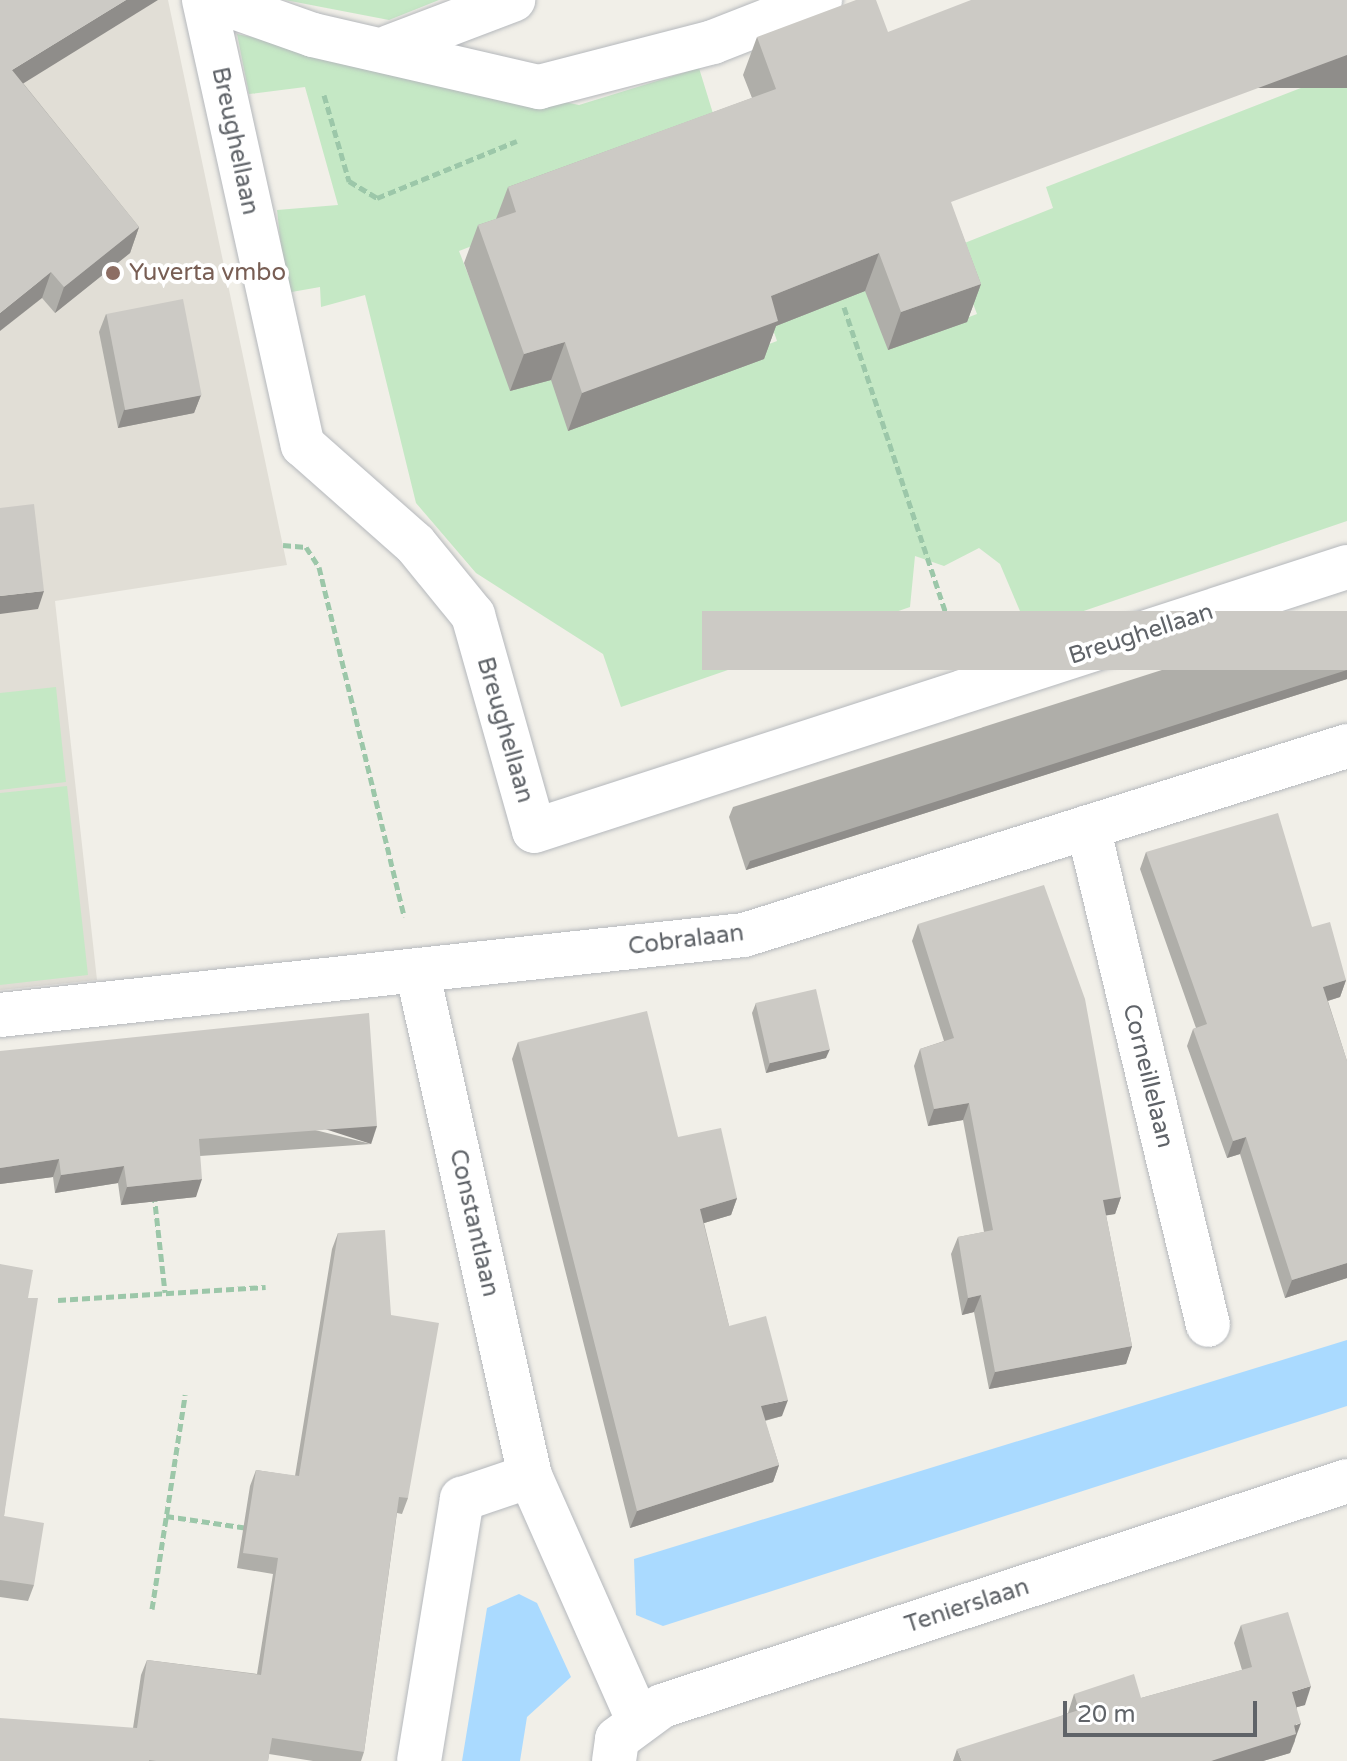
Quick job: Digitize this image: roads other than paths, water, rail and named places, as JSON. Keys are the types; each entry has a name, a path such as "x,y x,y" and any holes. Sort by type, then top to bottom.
{"street":[{"name":"Breughellaan","path":"204,0 303,445 415,544 473,615 534,831 1347,567"},
{"path":"214,0 313,35 389,47 539,87 713,42 820,0"},
{"path":"389,47 513,0"},
{"name":"Cobralaan","path":"0,1015 744,935 1347,746"},
{"name":"Corneillelaan","path":"1088,827 1208,1325"},
{"name":"Constantlaan","path":"417,970 530,1476 639,1722"},
{"path":"419,1761 462,1499 530,1476"},
{"name":"Tenierslaan","path":"614,1761 617,1739 662,1706 1347,1481"}],"water":[{"path":"1347,1340 1347,1406 663,1626 636,1615 634,1559"},
{"path":"519,1594 537,1603 571,1677 527,1717 520,1761 462,1761 487,1608"}],"place":[{"name":"Yuverta vmbo","path":"113,273"}]}
